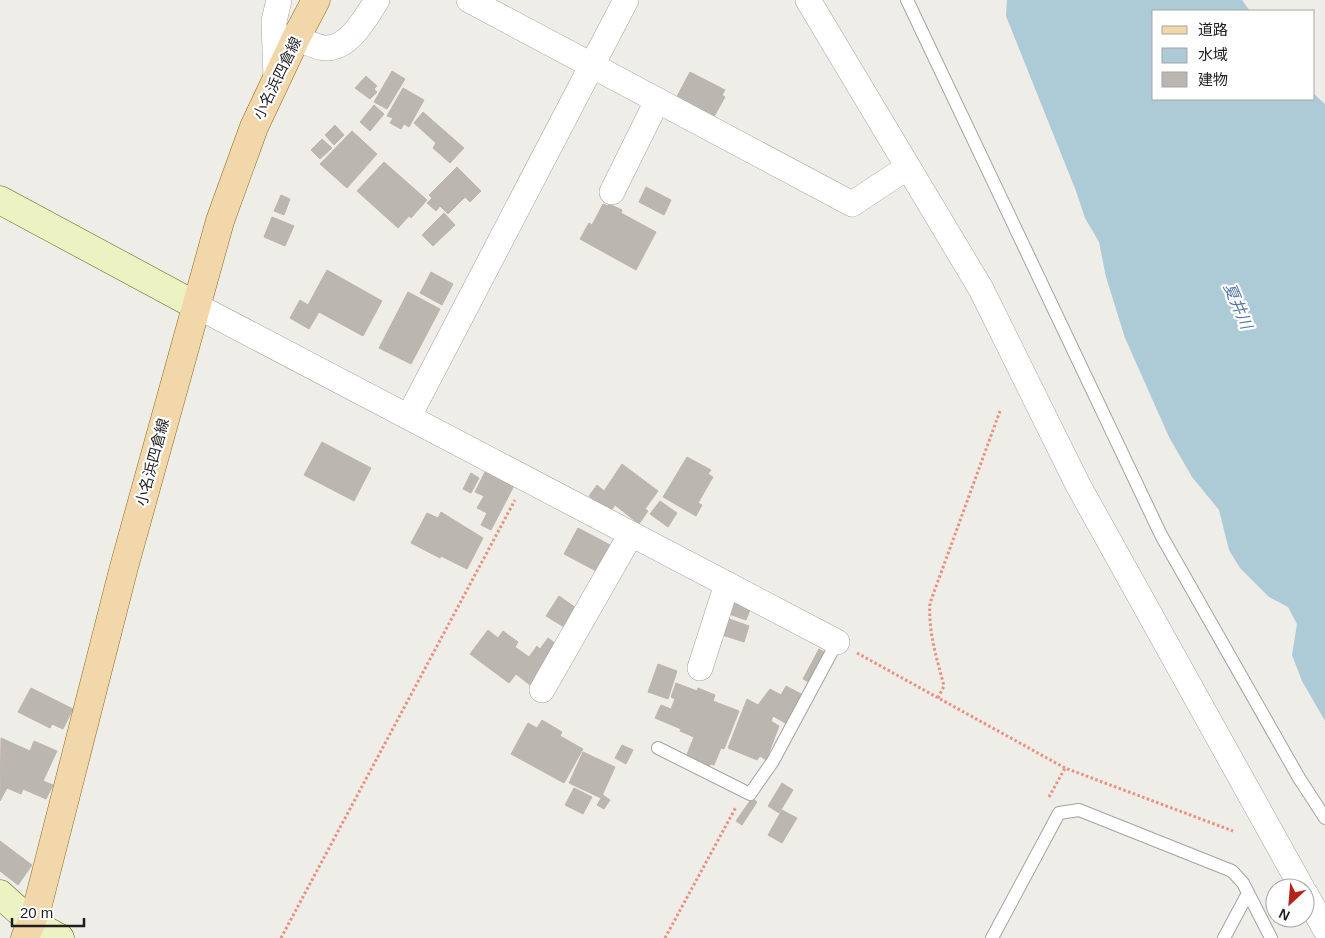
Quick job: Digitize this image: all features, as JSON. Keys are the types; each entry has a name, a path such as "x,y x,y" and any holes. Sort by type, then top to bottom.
{"main road":[{"name":"小名浜四倉線","path":"29,931 195,305 236,175 254,127 316,0"}],"street":[{"path":"276,80 274,21 278,0"},
{"path":"296,38 326,48 345,42 362,23 376,0"},
{"path":"469,0 852,204 908,167"},
{"path":"410,416 626,0"},
{"path":"808,0 981,289 1078,485 1296,878"},
{"path":"612,192 657,101"},
{"path":"0,200 195,305 410,416 837,642"},
{"path":"542,690 631,534"},
{"path":"700,668 727,584"},
{"path":"0,894 29,931 60,938"},
{"path":"1315,911 1325,929"}],"lane":[{"path":"907,0 1161,536 1299,778 1325,818"},
{"path":"658,748 750,794 773,762 837,642"},
{"path":"992,938 1059,813 1079,810 1232,871 1243,883 1247,895 1271,938"},
{"path":"1224,938 1247,895"}],"path":[{"path":"938,698 944,686 931,637 930,603 1000,411"},
{"path":"281,938 526,478"},
{"path":"837,642 1064,768 1233,831"},
{"path":"665,938 734,808 750,794"}],"water":[{"name":"夏井川","path":"1007,0 1242,0 1249,10 1152,10 1152,100 1315,100 1315,95 1325,104 1325,721 1302,681 1292,655 1297,624 1288,607 1269,597 1240,568 1229,550 1219,510 1192,477 1169,437 1125,338 1106,277 1099,242 1085,218 1006,16"}],"building":[{"path":"392,71 405,79 387,109 374,102"},
{"path":"690,72 725,90 722,95 725,97 711,122 674,102"},
{"path":"366,76 377,86 374,89 377,92 370,99 355,88"},
{"path":"403,88 424,100 409,127 404,124 401,129 390,123 393,118 387,116"},
{"path":"374,105 384,114 370,131 360,122"},
{"path":"423,112 464,148 450,163 433,148 436,143 414,123"},
{"path":"335,125 344,135 334,145 325,135"},
{"path":"352,131 377,154 347,188 320,164"},
{"path":"322,139 332,148 320,159 311,150"},
{"path":"384,162 427,200 411,218 409,216 398,228 357,191"},
{"path":"457,167 481,191 470,202 465,197 448,214 440,206 436,211 427,203 432,198 429,195"},
{"path":"646,187 671,200 664,215 639,202"},
{"path":"281,195 290,199 284,215 274,211"},
{"path":"603,204 608,206 609,204 622,210 621,213 656,232 636,270 580,239 589,223 592,225"},
{"path":"444,213 455,225 433,246 422,235"},
{"path":"272,217 294,226 285,246 264,237"},
{"path":"327,270 382,301 363,336 319,312 309,329 290,318 300,300 308,305"},
{"path":"431,272 453,284 442,305 420,293"},
{"path":"408,292 440,309 411,364 379,348"},
{"path":"322,442 371,468 354,501 304,475"},
{"path":"687,457 711,470 708,474 713,477 698,503 702,505 696,516 663,497"},
{"path":"622,464 658,491 645,509 648,511 639,524 615,505 610,512 589,496 597,485 604,491"},
{"path":"486,470 516,482 491,530 481,525 487,513 477,508 484,496 475,492"},
{"path":"471,473 479,478 471,493 463,489"},
{"path":"660,501 677,513 668,527 650,514"},
{"path":"441,512 483,538 467,569 411,543 427,513 438,518"},
{"path":"578,528 612,546 598,572 564,554"},
{"path":"559,596 576,608 564,627 546,616"},
{"path":"731,600 751,607 746,620 726,613"},
{"path":"724,617 749,626 744,642 719,634"},
{"path":"488,630 498,638 503,631 518,642 515,647 529,657 537,646 540,649 548,638 559,646 530,685 516,674 509,683 470,654"},
{"path":"819,649 826,653 810,683 803,679"},
{"path":"658,664 677,671 668,699 648,692"},
{"path":"676,683 697,691 698,688 715,695 713,701 739,711 724,749 721,748 714,765 710,764 709,767 686,757 694,737 655,718 661,705 671,709 675,699 671,697"},
{"path":"786,686 803,695 787,724 773,716 771,721 779,726 766,760 760,756 757,760 728,748 747,699 758,705 770,689 781,695"},
{"path":"31,688 73,709 63,729 52,724 50,728 18,712"},
{"path":"542,720 562,732 560,736 583,749 564,783 511,754 528,723 537,728"},
{"path":"1,738 30,751 34,741 57,751 43,781 53,785 46,799 23,789 21,794 7,788 0,801"},
{"path":"622,745 633,750 626,764 615,758"},
{"path":"583,752 615,767 601,798 569,783"},
{"path":"782,783 793,790 779,813 768,806"},
{"path":"574,788 592,797 583,814 565,805"},
{"path":"603,795 610,800 604,809 597,805"},
{"path":"752,798 757,802 742,825 736,821"},
{"path":"782,810 797,818 782,843 768,835"},
{"path":"0,841 32,865 18,885 0,871"}]}
